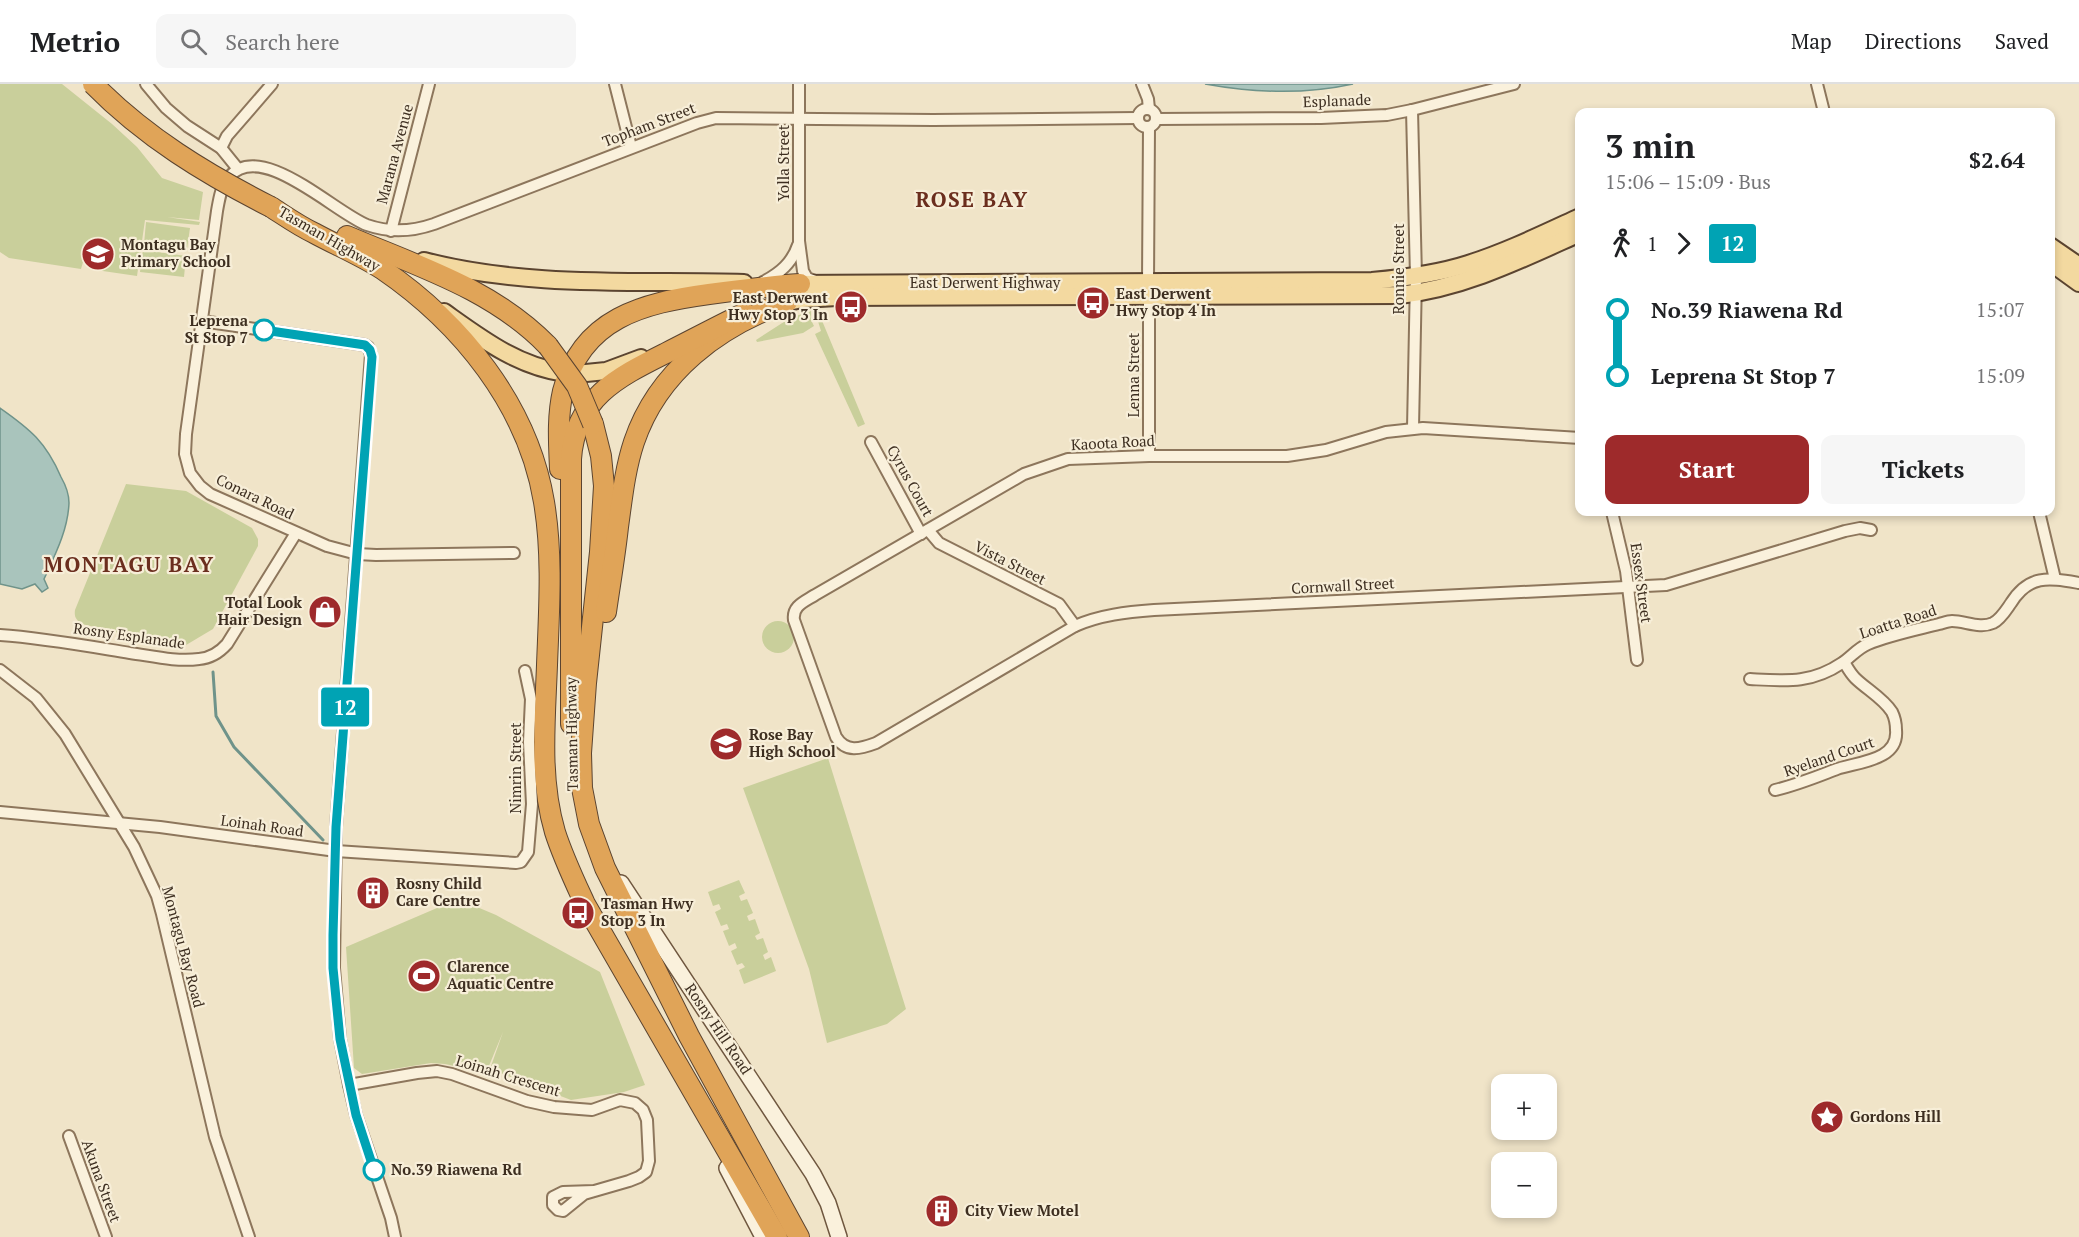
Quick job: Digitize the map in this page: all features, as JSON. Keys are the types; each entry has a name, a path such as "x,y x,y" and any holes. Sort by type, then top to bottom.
{"highway":[{"name":"Tasman Highway","path":"93,84 135,123 180,157 271,207 311,232 385,271 437,315 474,353 508,402 530,451 540,481 548,536 549,598 544,758 551,813 562,852 585,904 777,1237"},
{"name":"Tasman Highway","path":"271,207 382,250 483,295 519,318 548,346 577,386 593,424 601,456 603,506 581,740 580,768 587,815 605,868 689,1035 799,1237"},
{"name":"Tasman Highway","path":"271,207 393,288 447,335 475,368 495,398 525,467 536,511 542,555 542,675 546,684"},
{"path":"546,684 551,673 560,567 559,431 561,402 564,388 581,352 597,333 614,320 651,304 730,291 800,284"},
{"path":"587,815 592,720 621,504 639,429 660,391 694,354 734,326 787,302"},
{"name":"Tasman Highway","path":"689,1035 646,965 605,891 586,850 578,821 573,794 571,743 572,449 575,435 588,406 604,388 618,378 745,313"}],"main road":[{"name":"East Derwent Highway","path":"382,250 462,270 529,279 1148,289 1379,296 1415,285 1444,271 1487,258 1575,219"},
{"name":"East Derwent Highway","path":"1415,285 1453,285 1513,264 1575,235"},
{"path":"2055,249 2079,266"},
{"path":"2055,266 2079,283"},
{"name":"East Derwent Highway","path":"385,271 506,354 536,367 570,374 594,373 617,367 699,330 745,313 787,302 837,297 1148,289"},
{"name":"Rosny Hill Road","path":"587,815 632,900 809,1167 828,1203 839,1237"},
{"name":"Tasman Highway","path":"695,1096 699,1112 763,1237"}],"street":[{"path":"146,84 166,108 187,126 221,148 238,169"},
{"path":"221,148 227,136 272,84"},
{"name":"Marana Avenue","path":"391,231 429,84"},
{"path":"615,84 632,147"},
{"name":"Yolla Street","path":"799,84 799,241 805,274 811,280 825,284"},
{"path":"1142,84 1149,109"},
{"name":"Esplanade","path":"1153,123 1387,114 1412,110 1514,84"},
{"path":"1817,84 1823,108"},
{"path":"1149,109 1155,113 1153,123 1140,123 1138,118 1141,112 1149,109"},
{"name":"Ronnie Street","path":"1412,110 1415,285 1413,428"},
{"name":"Topham Street","path":"238,169 255,165 271,170 324,197 358,221 391,231 412,231 632,147 716,118 933,120 1138,118"},
{"name":"Lenna Street","path":"1149,456 1148,289 1153,123"},
{"name":"Conara Road","path":"238,169 225,182 219,200 186,435 185,454 190,473 210,494 327,546 357,554 514,553"},
{"name":"Yolla Street","path":"760,283 777,274 788,264 799,241"},
{"path":"202,321 360,344 369,348 372,362 336,827 333,968 340,1039 349,1085 395,1237"},
{"name":"Kaoota Road","path":"843,746 836,737 826,710 794,620 794,610 815,595 1024,474 1068,459 1089,457 1305,454 1386,432 1413,428 1575,438"},
{"name":"Cyrus Court","path":"871,442 925,532"},
{"name":"Essex Street","path":"1613,516 1628,587 1637,660"},
{"path":"2040,516 2055,579"},
{"name":"Cornwall Street","path":"843,746 851,749 862,748 876,742 1074,626 1091,619 1138,611 1628,587 1678,582 1845,531 1860,528 1871,530"},
{"name":"Vista Street","path":"925,532 939,543 1059,604 1074,626"},
{"name":"Rosny Esplanade","path":"0,635 170,659 192,660 209,657 222,650 227,644 296,533"},
{"name":"Loatta Road","path":"1750,679 1802,681 1844,662 1866,645 1951,621 1981,625 1992,624 2001,617 2019,591 2028,584 2055,579 2079,583"},
{"name":"Ryeland Court","path":"1775,790 1798,785 1837,769 1874,759 1886,753 1893,746 1897,734 1893,714 1853,676 1844,662"},
{"name":"Montagu Bay Road","path":"0,670 36,698 56,720 138,855 157,896 215,1137 249,1237"},
{"name":"Nimrin Street","path":"521,862 528,852 532,796 529,742 531,699 525,671"},
{"name":"Loinah Road","path":"0,812 160,827 336,851 521,862"},
{"name":"Loinah Crescent","path":"349,1085 437,1071 452,1074 527,1101 554,1107 592,1110 620,1101 631,1101 643,1110 647,1120 648,1168 639,1178 594,1191"},
{"name":"Akuna Street","path":"69,1136 106,1237"}],"green space":[{"path":"0,84 62,84 137,147 162,178 203,192 199,220 167,217 200,222 199,225 145,220 137,276 96,270 96,263 83,262 81,269 9,258 0,252"},
{"path":"146,222 190,228 187,249 144,244"},
{"path":"143,250 186,256 184,277 140,272"},
{"path":"811,311 814,326 803,333 757,342 756,340 790,318"},
{"path":"818,311 865,424 858,427 815,334 821,331 817,318"},
{"path":"126,484 186,491 252,528 258,539 258,546 213,629 181,648 82,624 75,616 75,610"},
{"path":"778,621 789,626 794,637 789,648 778,653 767,648 762,637 767,626"},
{"path":"828,758 906,1009 887,1024 827,1043 809,969 743,788"},
{"path":"739,880 745,893 739,896 741,901 747,899 753,913 747,916 749,921 755,919 760,933 755,936 757,940 763,938 768,952 763,955 765,960 771,957 776,971 744,984 739,970 745,967 742,963 737,965 731,951 737,948 735,943 729,946 723,931 729,929 727,924 721,926 715,912 721,909 719,904 713,906 708,892"},
{"path":"458,899 496,915 600,972 645,1085 624,1092 571,1100 490,1069 503,1032 486,1073 431,1063 362,1074 354,1068 346,947"}],"water":[{"path":"1205,84 1353,84 1316,90 1279,92"},
{"path":"0,408 29,430 43,445 64,483 68,497 64,533 44,579 48,588 42,592 35,584 22,589 0,584"}],"waterway":[{"path":"213,672 216,716 234,747 323,840"}],"bus line":[{"name":"12","path":"264,330 365,345 372,357 336,827 333,968 340,1039 349,1085 374,1170"}],"place":[{"name":"Montagu Bay Primary School","path":"98,254"},
{"name":"East Derwent Hwy Stop 4 In","path":"1093,303"},
{"name":"East Derwent Hwy Stop 3 In","path":"851,307"},
{"name":"Leprena St Stop 7","path":"264,330"},
{"name":"Total Look Hair Design","path":"325,612"},
{"name":"Rose Bay High School","path":"726,744"},
{"name":"Rosny Child Care Centre","path":"373,893"},
{"name":"Tasman Hwy Stop 3 In","path":"578,913"},
{"name":"Clarence Aquatic Centre","path":"424,976"},
{"name":"Gordons Hill","path":"1827,1117"},
{"name":"No.39 Riawena Rd","path":"374,1170"},
{"name":"City View Motel","path":"942,1211"}],"district":[{"name":"ROSE BAY","path":"972,200"},
{"name":"MONTAGU BAY","path":"129,565"}]}
